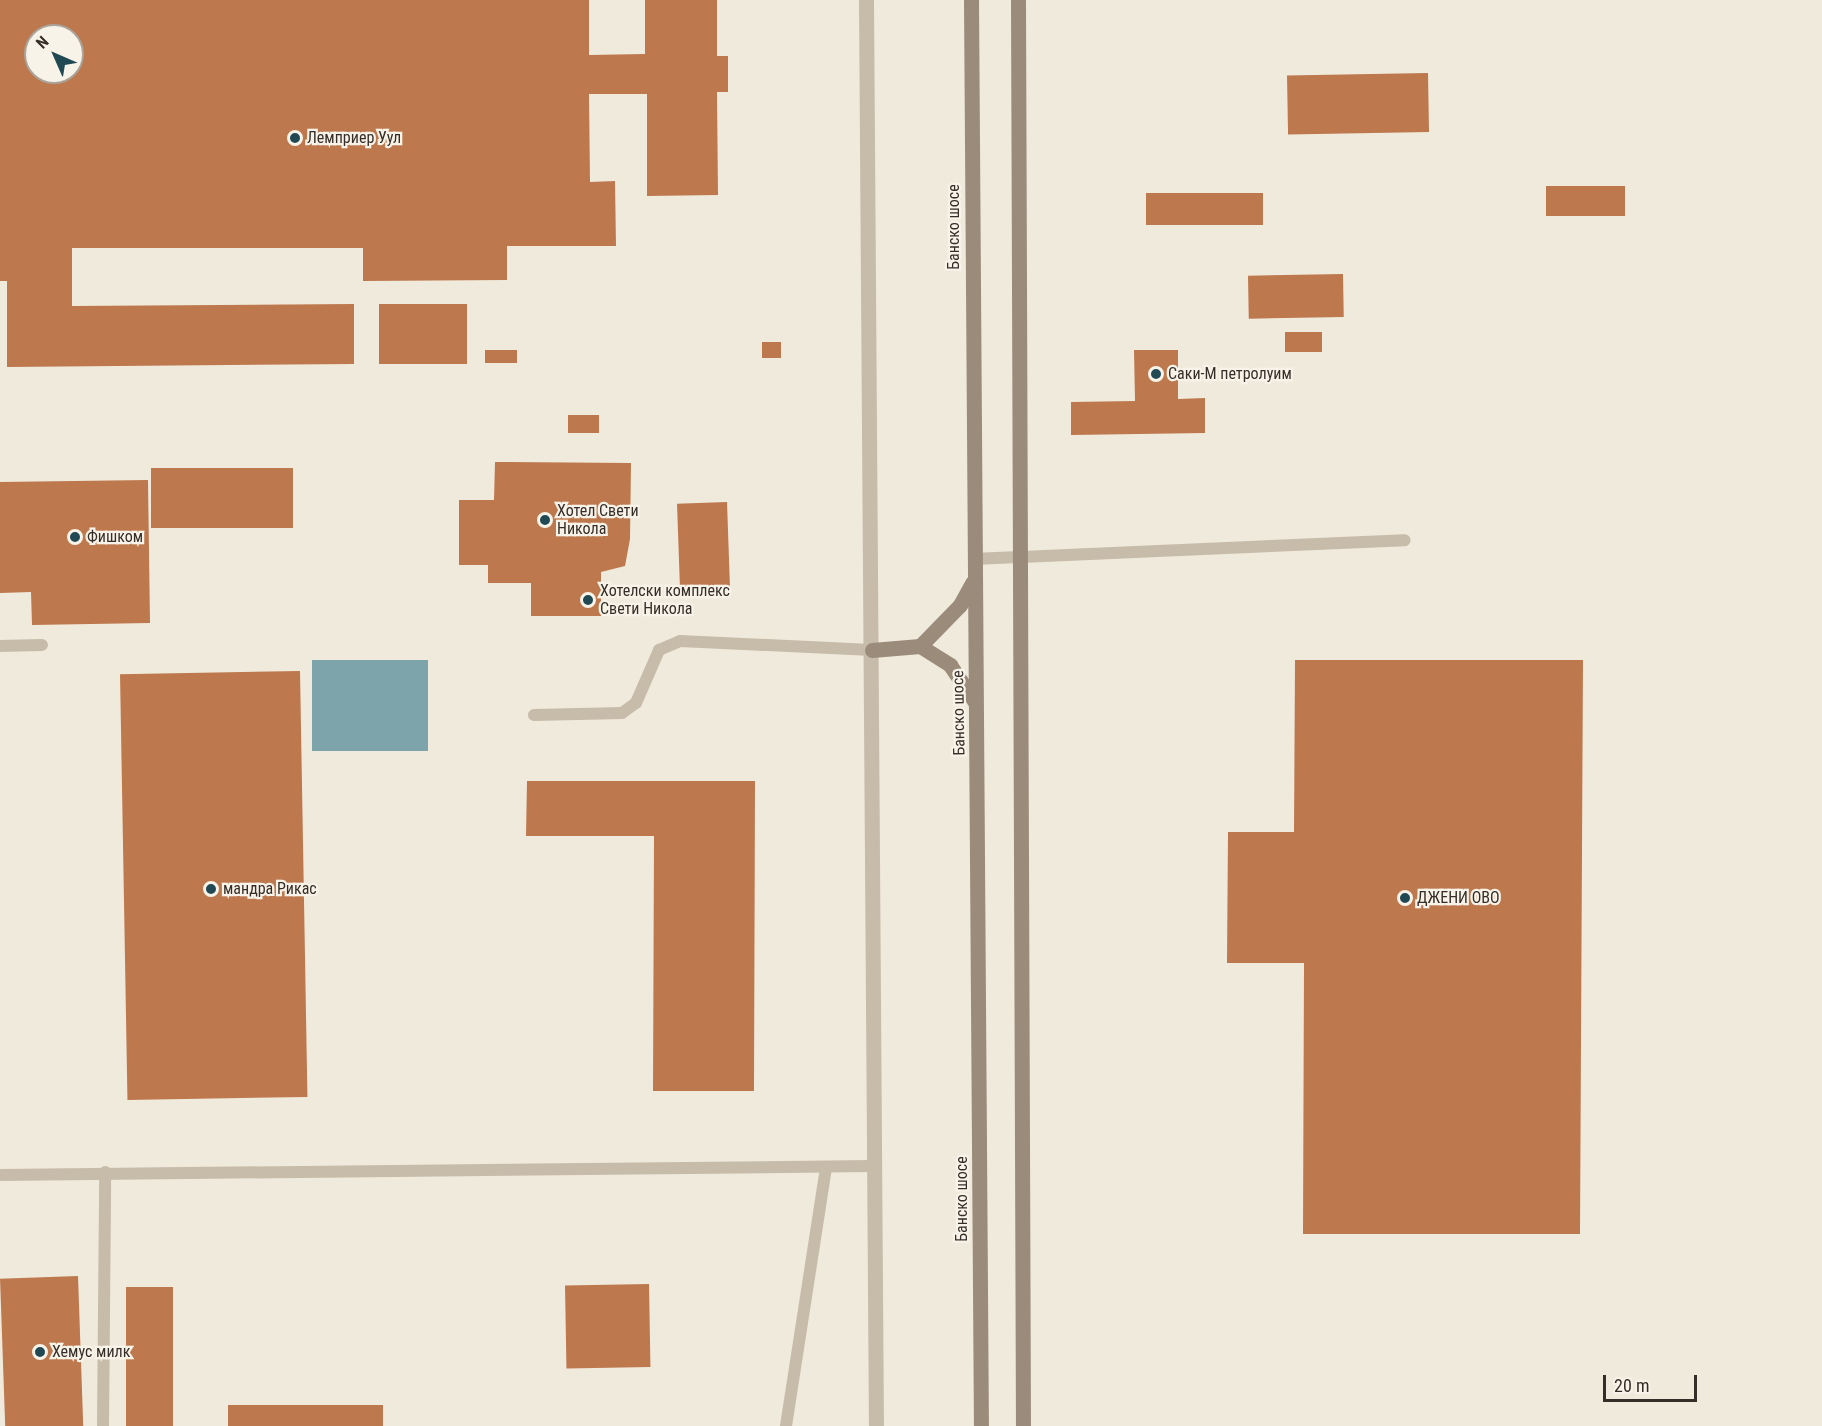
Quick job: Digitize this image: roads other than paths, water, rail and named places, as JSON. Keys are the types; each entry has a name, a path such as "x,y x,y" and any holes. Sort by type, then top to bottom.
{"main road":[{"name":"Банско шосе","path":"971,0 981,1426"},
{"path":"1018,0 1023,1426"},
{"path":"872,650 920,646 960,605 975,577"},
{"path":"920,646 961,676 977,707"}],"street":[{"path":"866,0 876,1426"}],"lane":[{"path":"974,559 1020,555 1405,540"},
{"path":"534,715 622,713 636,703 659,650 680,640 872,650"},
{"path":"0,646 42,645"},
{"path":"0,1175 105,1172 874,1166"},
{"path":"786,1426 826,1167"},
{"path":"103,1426 105,1172"}],"water":[{"path":"312,660 428,660 428,751 312,751"}],"place":[{"name":"Лемприер Уул","path":"295,138"},
{"name":"Саки-М петролуим","path":"1156,374"},
{"name":"Хотел Свети Никола","path":"545,520"},
{"name":"Фишком","path":"75,537"},
{"name":"Хотелски комплекс Свети Никола","path":"588,600"},
{"name":"мандра Рикас","path":"211,889"},
{"name":"ДЖЕНИ ОВО","path":"1405,898"},
{"name":"Хемус милк","path":"40,1352"}]}
